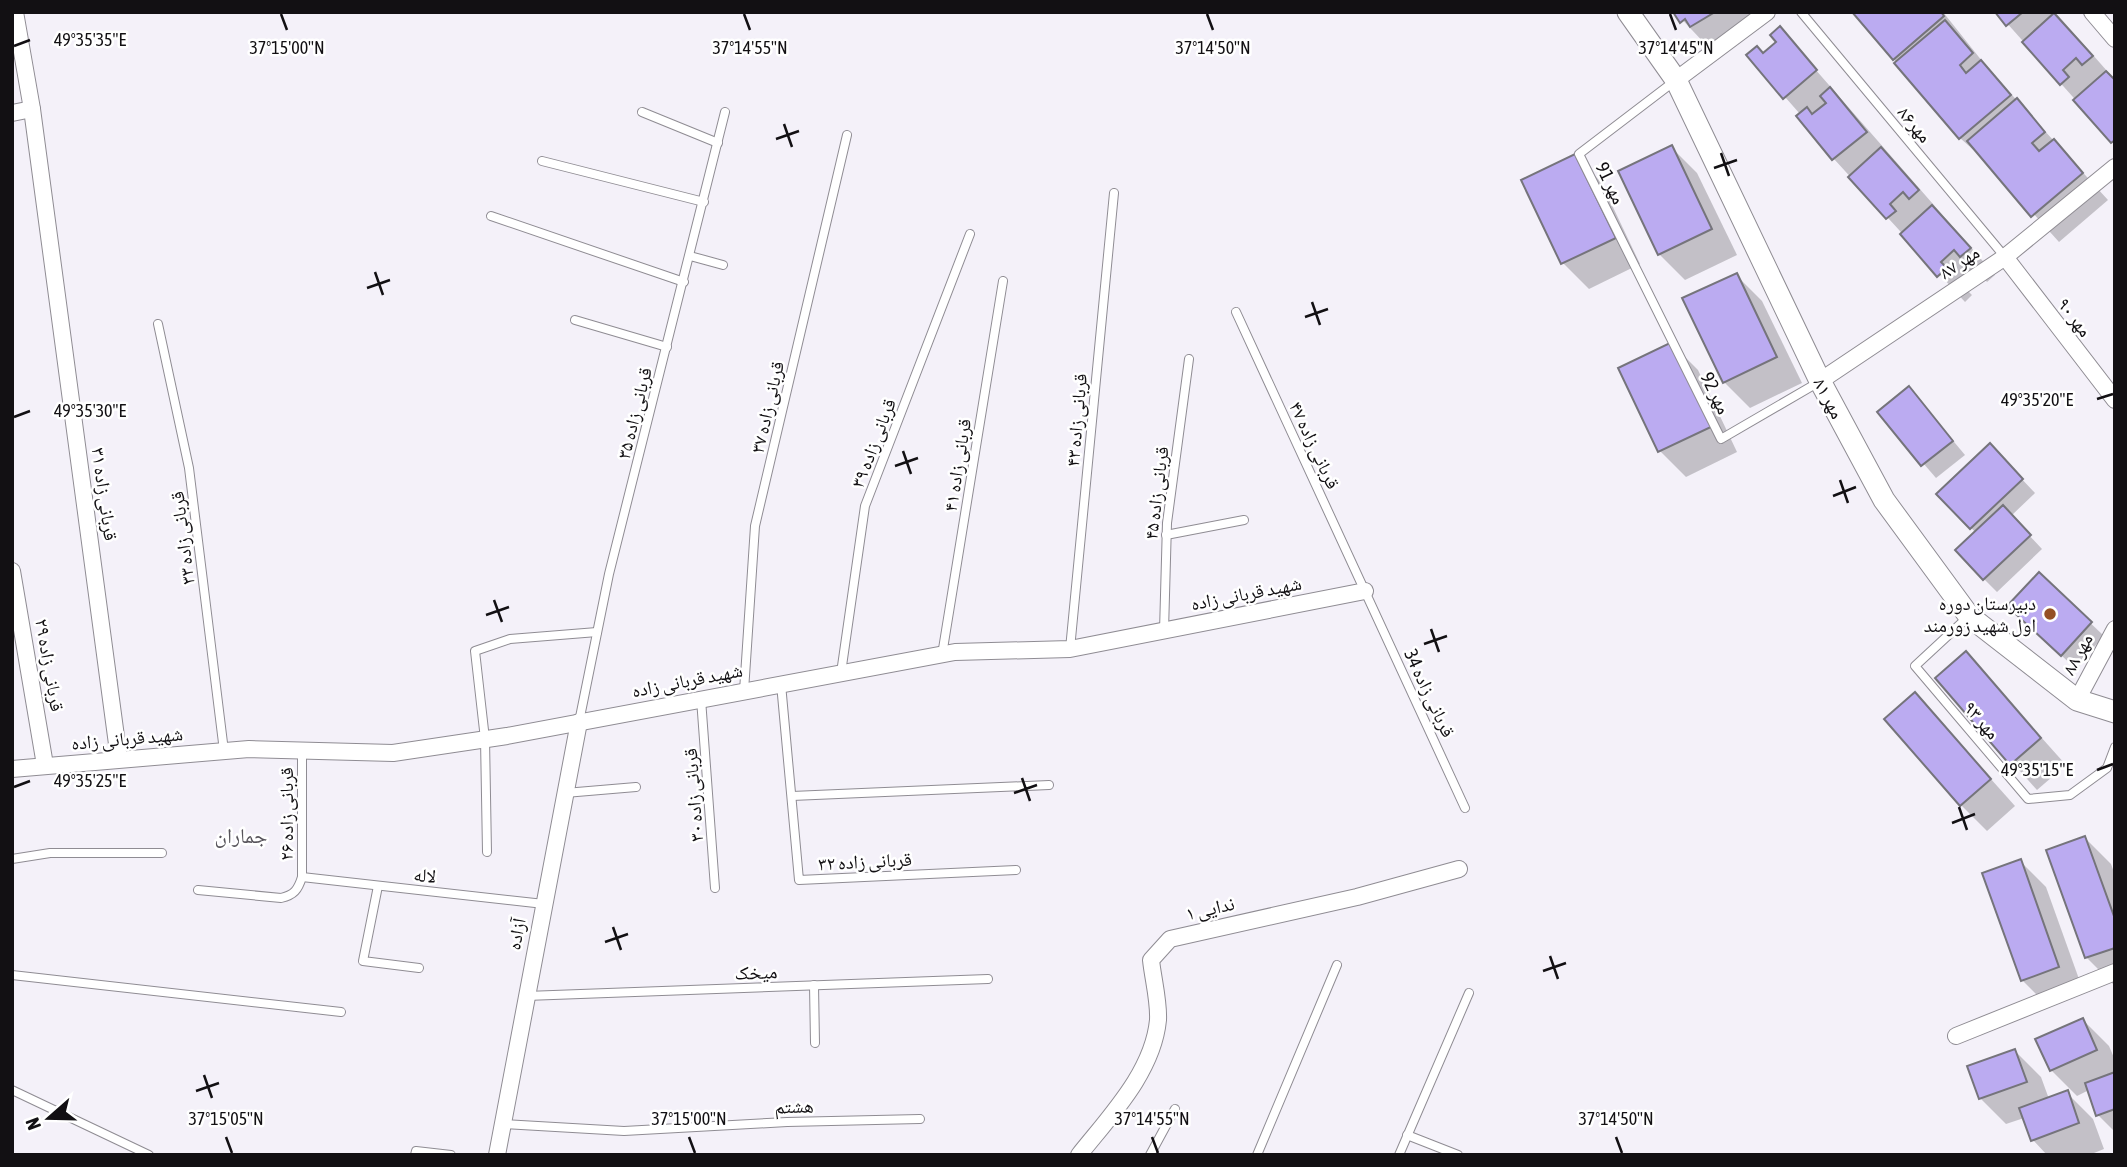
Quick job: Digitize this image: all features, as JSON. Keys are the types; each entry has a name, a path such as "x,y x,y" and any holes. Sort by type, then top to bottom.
{"street":[{"name":"قربانی زاده ۳۱","path":"15,12 32,109 119,759"},
{"name":"مهر ۸۱","path":"1628,12 1676,80 1820,381 1884,500 1969,616 2077,700 2115,712"},
{"path":"1676,80 1768,12"},
{"path":"2092,12 2115,39"},
{"path":"12,113 32,109"},
{"name":"مهر ۸۷","path":"1820,381 2005,257 2115,167"},
{"name":"مهر ۹۰","path":"2005,257 2115,400"},
{"name":"قربانی زاده ۲۹","path":"12,571 45,765"},
{"name":"شهید قربانی زاده","path":"12,769 224,751 393,753 485,739 942,655 1070,649 1365,592"},
{"name":"مهر ۸۸","path":"2077,700 2115,629"},
{"name":"آزاده","path":"497,1155 579,722"},
{"name":"ندایی ۱","path":"1081,1154 1124,1097 1150,1054 1158,1019 1151,960 1170,939 1357,897 1459,869"},
{"path":"1956,1036 2115,972"}],"lane":[{"name":"مهر۸۶","path":"1801,12 2005,257"},
{"name":"مهر 91","path":"1650,297 1579,154 1676,80"},
{"path":"642,112 718,143"},
{"name":"قربانی زاده ۳۵","path":"579,722 597,632 725,112"},
{"name":"قربانی زاده ۳۷","path":"744,691 755,526 847,135"},
{"path":"542,161 704,202"},
{"name":"قربانی زاده ۴۳","path":"1070,649 1114,193"},
{"path":"491,216 684,282"},
{"name":"قربانی زاده ۳۹","path":"841,673 865,506 970,234"},
{"path":"690,256 723,265"},
{"name":"قربانی زاده ۴۱","path":"942,655 1003,281"},
{"name":"مهر 92","path":"1650,297 1721,439 1820,381"},
{"name":"قربانی زاده ۴۷","path":"1236,312 1365,592"},
{"path":"575,320 667,347"},
{"name":"قربانی زاده ۳۳","path":"158,324 189,468 224,751"},
{"name":"قربانی زاده ۴۵","path":"1164,631 1166,535 1189,359"},
{"path":"1166,535 1244,520"},
{"name":"قربانی زاده 34","path":"1365,592 1465,808"},
{"name":"مهر ۹۳","path":"1969,616 1915,666 2028,799 2070,794 2107,768 2115,747"},
{"path":"487,852 485,739 475,651 510,639 597,632"},
{"name":"قربانی زاده ۳۲","path":"781,684 800,880 1016,870"},
{"name":"قربانی زاده ۳۰","path":"701,699 715,888"},
{"name":"قربانی زاده ۲۶","path":"302,750 302,877"},
{"path":"792,796 1049,785"},
{"path":"565,793 636,787"},
{"path":"12,859 50,853 162,853"},
{"path":"198,890 281,898 290,896 298,889 302,877"},
{"name":"لاله","path":"302,877 544,904"},
{"path":"378,886 363,961 419,968"},
{"path":"1257,1155 1338,965"},
{"path":"12,975 341,1012"},
{"name":"میخک","path":"526,996 988,979"},
{"path":"814,985 815,1043"},
{"path":"1399,1155 1469,993"},
{"path":"12,1090 149,1155"},
{"path":"1150,1155 1175,1109"},
{"name":"هشتم","path":"502,1124 624,1131 786,1122 920,1119"},
{"path":"1407,1135 1458,1155"},
{"path":"415,1155 415,1151 451,1155"}],"building":[{"path":"1673,12 1715,12 1690,27 1685,19 1680,23"},
{"path":"1852,12 1941,12 1944,16 1893,60"},
{"path":"1995,12 2023,12 2006,26"},
{"path":"2054,13 2093,56 2082,65 2076,58 2063,70 2069,77 2060,85 2022,42"},
{"path":"1945,20 1973,53 1960,65 1966,73 1981,60 2011,95 1959,139 1894,63"},
{"path":"1780,26 1817,70 1783,99 1746,55 1757,46 1763,53 1776,42 1770,35"},
{"path":"2106,71 2115,80 2115,140 2111,143 2073,100"},
{"path":"1830,87 1867,132 1832,160 1796,116 1807,107 1812,114 1826,103 1820,96"},
{"path":"2017,98 2045,132 2032,143 2039,151 2054,139 2083,173 2031,217 1967,141"},
{"path":"1672,145 1712,229 1658,255 1618,171"},
{"path":"1881,147 1919,190 1909,199 1903,192 1890,204 1896,211 1886,219 1848,177"},
{"path":"1575,154 1616,238 1561,264 1521,180"},
{"path":"1932,205 1971,248 1960,257 1954,250 1941,262 1947,268 1937,277 1900,234"},
{"path":"1737,273 1777,357 1723,383 1682,298"},
{"path":"1672,342 1713,426 1658,452 1618,368"},
{"path":"1909,386 1953,441 1921,466 1877,412"},
{"path":"1990,443 2023,479 1970,529 1936,494"},
{"path":"2003,505 2031,535 1983,580 1955,550"},
{"name":"دبیرستان دوره اول شهید زورمند","path":"2039,572 2092,622 2061,656 2007,606"},
{"path":"1966,651 2041,738 2010,765 1935,678"},
{"path":"1915,692 1991,779 1960,806 1884,719"},
{"path":"2085,836 2115,919 2115,948 2085,958 2046,850"},
{"path":"2021,859 2059,967 2021,981 1982,873"},
{"path":"2083,1018 2097,1050 2050,1071 2035,1039"},
{"path":"2015,1049 2027,1082 1979,1099 1967,1066"},
{"path":"2115,1072 2115,1109 2096,1116 2085,1083"},
{"path":"2068,1090 2079,1123 2031,1141 2019,1108"}],"place":[{"name":"دبیرستان دوره اول شهید زورمند","path":"2050,614"}],"district":[{"name":"جماران","path":"241,835"}]}
